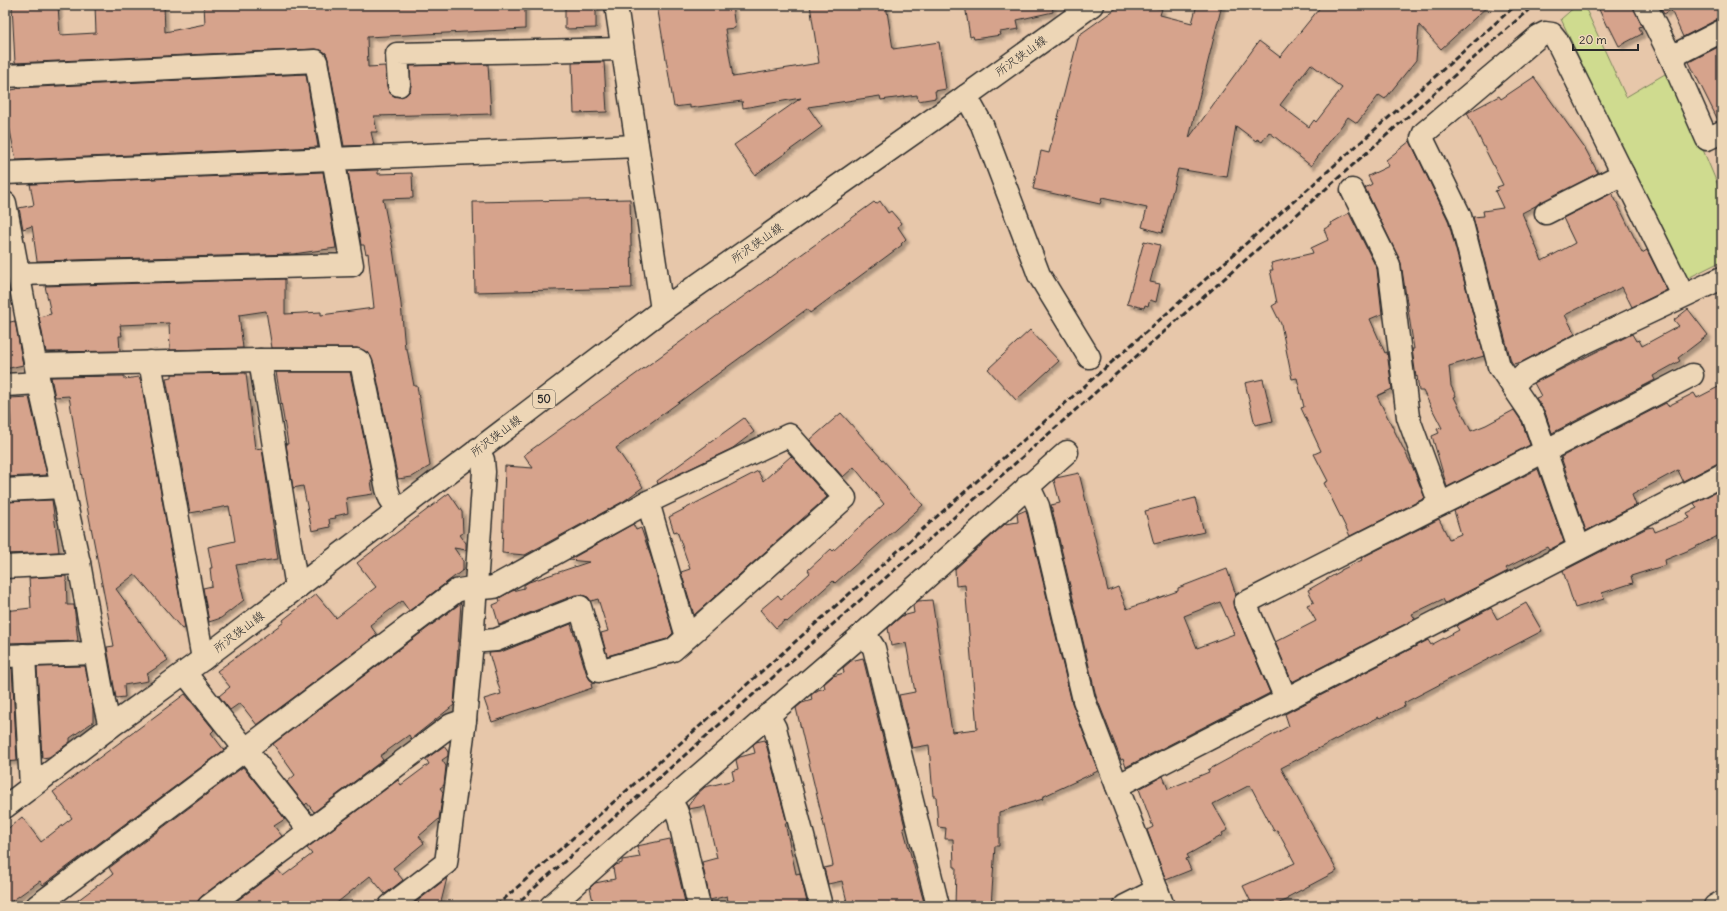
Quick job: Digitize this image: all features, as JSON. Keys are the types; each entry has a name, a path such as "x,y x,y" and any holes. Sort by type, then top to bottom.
{"street":[{"path":"616,5 662,310"},
{"name":"所沢狭山線","path":"5,807 297,588 662,310 966,96 1092,5"},
{"path":"1645,5 1671,57 1707,139 1722,132"},
{"path":"1671,57 1722,31"},
{"path":"1579,548 1533,416 1503,372 1496,358 1460,216 1422,138 1424,133 1539,36 1548,32 1552,34 1556,39 1683,295"},
{"path":"399,85 398,54 622,49"},
{"path":"5,76 316,60 335,159 352,265 14,270"},
{"path":"966,96 982,125 1039,275 1089,357"},
{"path":"5,173 637,146"},
{"path":"1546,213 1623,174"},
{"path":"1352,190 1389,265 1408,417 1440,504"},
{"path":"5,203 14,270 79,563 94,653 110,727"},
{"path":"1513,386 1523,375 1586,342 1683,295 1722,278"},
{"path":"260,360 297,588"},
{"path":"5,385 38,374 150,362 353,360 360,363 387,489 390,498 398,510"},
{"path":"150,362 203,659"},
{"path":"1286,698 1245,603 1546,452 1692,375"},
{"path":"37,906 456,591 494,587 648,502 789,435 845,498 673,650 599,671 580,607 496,640 472,642"},
{"path":"390,906 446,863 465,720 472,642 484,472 483,460 478,449"},
{"path":"551,906 667,803 864,633 1028,485 1067,452"},
{"path":"1117,786 1722,475"},
{"path":"1028,485 1038,506 1084,700 1160,898 1125,906"},
{"path":"5,490 62,487"},
{"path":"648,502 687,637"},
{"path":"5,567 79,563"},
{"path":"864,633 874,648 938,906"},
{"path":"31,787 15,655 94,653"},
{"path":"185,672 310,831"},
{"path":"768,716 775,728 821,906"},
{"path":"209,906 451,725 465,720"},
{"path":"667,803 676,810 679,818 699,906"},
{"path":"1715,906 1722,902"}],"green space":[{"path":"1577,5 1584,5 1626,97 1670,71 1722,195 1722,261 1682,281 1561,19"}],"building":[{"path":"12,5 58,5 60,35 96,33 95,5 164,5 165,32 205,24 204,5 525,5 525,29 367,37 368,67 385,66 387,86 389,92 394,96 400,97 406,95 410,91 410,66 488,64 491,114 374,116 377,132 371,132 374,145 344,146 328,59 326,53 321,50 315,49 15,63"},
{"path":"565,5 596,5 596,28 565,29"},
{"path":"657,5 732,5 735,28 725,29 733,77 819,63 810,5 886,5 893,49 939,42 946,89 935,91 936,98 918,101 917,95 881,100 880,96 808,107 822,127 755,175 734,145 801,98 743,108 742,101 690,108 690,105 674,107"},
{"path":"965,5 1052,5 1053,12 1017,20 1019,29 1000,32 1001,35 974,39 973,36 970,37"},
{"path":"1121,5 1143,5 1162,9 1160,15 1192,23 1197,5 1222,5 1189,138 1259,41 1280,57 1322,5 1489,5 1441,49 1419,25 1416,60 1385,99 1379,95 1357,123 1348,117 1311,166 1269,132 1262,142 1257,139 1256,141 1236,126 1227,177 1178,169 1162,233 1142,227 1147,208 1102,198 1100,204 1033,189 1041,151 1049,153 1079,35","holes":["1311,64 1342,88 1316,122 1314,120 1309,127 1280,105"]},
{"path":"1597,5 1633,5 1642,26 1639,27 1642,34 1619,46 1609,26 1607,27"},
{"path":"1659,5 1716,5 1722,19 1716,20 1683,37 1671,10 1664,14"},
{"path":"1722,45 1722,120 1718,120 1689,62"},
{"path":"604,62 607,112 574,113 572,63"},
{"path":"306,74 318,147 16,160 9,126 5,127 5,91 17,88"},
{"path":"1534,77 1586,150 1598,173 1522,213 1542,261 1575,243 1563,218 1612,193 1642,253 1647,250 1667,290 1632,307 1622,287 1565,315 1575,334 1522,362 1513,364 1473,217 1484,216 1483,211 1503,208 1495,191 1498,190 1497,187 1503,185 1467,113 1499,96 1501,99"},
{"path":"1410,141 1448,220 1484,356 1449,366 1451,386 1456,396 1454,397 1471,431 1514,410 1522,422 1530,445 1447,487 1432,436 1439,433 1437,429 1442,428 1423,391 1419,391 1417,376 1416,377 1412,349 1414,349 1401,263 1365,188 1372,184 1368,176 1389,166 1386,160"},
{"path":"378,170 378,174 412,173 413,198 383,199 393,249 401,304 405,349 407,349 414,386 417,386 430,466 412,477 398,479 374,364 369,353 357,348 272,348 266,311 239,315 243,348 170,350 169,323 120,325 122,336 119,336 120,351 46,352 39,317 51,314 45,286 285,279 285,314 321,312 321,315 374,308 368,253 366,254 364,245 361,245 348,171"},
{"path":"323,172 336,248 293,254 37,261 32,226 23,229 19,208 34,205 30,184"},
{"path":"630,199 632,288 475,292 473,202"},
{"path":"880,201 888,213 891,211 901,223 898,227 906,239 901,244 902,245 810,313 807,309 616,448 643,487 624,501 525,555 502,553 505,466 533,468 524,455 874,202 876,204"},
{"path":"1349,213 1377,269 1382,314 1370,319 1385,353 1387,352 1392,389 1377,396 1413,468 1425,498 1350,536 1324,483 1328,481 1314,454 1321,451 1301,408 1304,407 1297,378 1292,379 1281,324 1272,306 1277,303 1270,270 1273,270 1271,263 1313,253 1311,248 1328,240 1324,229 1332,225 1331,223"},
{"path":"1144,241 1160,245 1150,282 1160,284 1156,302 1150,300 1148,306 1145,305 1144,308 1127,304"},
{"path":"1688,309 1708,335 1678,358 1680,361 1653,376 1655,380 1552,433 1545,412 1536,398 1541,396 1534,383 1632,334 1636,341 1639,340 1642,346 1679,326 1674,320"},
{"path":"15,321 23,365 5,369 5,323"},
{"path":"1030,330 1059,361 1016,400 988,369"},
{"path":"276,372 350,372 373,481 371,481 373,494 346,498 348,513 329,519 330,527 312,531 303,486 293,488 286,444 288,444"},
{"path":"246,373 255,449 262,448 278,559 236,565 244,600 221,618 209,622 203,588 212,586 210,568 212,568 208,547 235,541 229,506 190,513 166,378 172,377 172,374"},
{"path":"124,376 124,379 139,377 141,381 185,628 182,629 135,574 116,589 168,660 147,674 148,681 124,685 125,697 116,698 107,647 114,646 85,496 69,396 55,397 51,377"},
{"path":"1263,379 1273,421 1255,425 1245,383"},
{"path":"1722,385 1722,463 1716,464 1683,481 1678,470 1632,495 1636,505 1586,531 1561,457 1666,403 1668,406 1694,393 1697,398"},
{"path":"29,397 47,475 5,477 5,426 11,426 10,398"},
{"path":"841,413 923,505 835,583 833,581 787,622 785,620 776,628 760,610 778,595 781,599 810,573 808,570 831,549 833,551 884,504 854,467 843,477 810,440"},
{"path":"744,418 754,432 733,448 658,484 657,481"},
{"path":"791,456 827,497 694,615 681,572 690,569 677,531 674,532 669,517 758,471 763,481"},
{"path":"1538,469 1564,542 1549,550 1547,547 1506,568 1508,571 1445,603 1443,599 1412,614 1415,619 1292,682 1275,642 1316,621 1307,605 1314,602 1308,590 1341,570 1362,560 1361,558 1439,519 1449,539 1461,534 1454,511"},
{"path":"1079,473 1108,591 1118,587 1127,609 1178,591 1178,588 1227,569 1236,595 1233,601 1234,608 1270,693 1126,767 1123,759 1121,760 1096,696 1051,505 1060,503 1054,480 1056,478","holes":["1220,602 1234,634 1197,648 1184,616"]},
{"path":"1722,489 1722,534 1665,560 1666,565 1631,576 1633,583 1602,593 1604,599 1575,608 1563,571 1647,528 1653,527 1655,532 1690,518 1687,513 1697,508 1694,503"},
{"path":"449,493 462,512 463,533 460,535 466,543 466,550 454,548 463,561 463,570 409,611 402,601 370,625 377,635 257,725 240,703 230,710 219,696 230,687 217,671 284,622 283,620 316,594 336,618 376,587 357,563"},
{"path":"1195,498 1204,532 1154,544 1145,511"},
{"path":"52,500 59,552 5,554 5,502"},
{"path":"1026,510 1072,703 1098,771 1042,797 1043,799 999,812 999,846 995,846 991,906 955,906 956,867 954,867 953,839 945,839 946,828 938,827 936,796 933,796 929,745 912,748 899,695 915,692 906,643 891,646 888,628 902,616 914,613 913,606 918,601 932,600 952,732 977,729 965,585 956,586 955,569 1005,524 1018,522 1017,514"},
{"path":"633,524 636,530 641,528 652,560 673,633 667,639 607,656 601,633 608,631 598,599 591,601 588,597 582,595 575,595 499,625 493,605 500,602 499,598 512,591 524,588 524,585 529,582 589,562 569,560"},
{"path":"66,576 67,605 74,605 78,641 5,643 5,611 31,608 29,578"},
{"path":"461,603 454,705 411,739 409,735 380,756 383,760 314,812 307,803 305,805 287,782 295,775 273,744"},
{"path":"1526,603 1542,631 1404,703 1405,706 1380,718 1379,717 1281,768 1337,871 1288,897 1289,899 1272,906 1253,906 1243,886 1295,863 1277,830 1274,831 1250,785 1213,804 1228,830 1222,833 1223,835 1187,855 1189,858 1186,859 1191,870 1166,880 1147,830 1153,827 1139,789 1163,776 1168,789 1209,772 1208,770 1289,726 1285,714 1428,640 1431,645 1459,630 1456,626 1491,608 1497,619"},
{"path":"571,624 587,675 590,680 595,683 591,684 592,688 492,722 484,699 501,694 489,653 501,652"},
{"path":"863,658 905,827 903,827 925,906 848,906 842,881 828,884 824,868 833,866 796,708 802,703 812,700 811,695 818,690 825,688 824,684 833,676 844,673 843,668 851,661"},
{"path":"85,666 93,708 93,722 70,738 70,742 49,757 42,758 37,667"},
{"path":"5,668 12,668 17,761 5,762"},
{"path":"185,694 214,730 211,733 224,750 43,885 40,881 5,906 5,831 22,817 41,842 72,818 53,792"},
{"path":"765,740 787,823 785,823 796,874 800,873 808,906 729,906 727,896 710,900 702,862 717,858 705,806 689,809 688,806 696,795 705,787 734,780 732,771 738,769 736,760 740,757 755,753 753,745 756,742"},
{"path":"444,746 448,752 448,756 442,760 446,766 444,785 440,788 443,792 439,819 419,836 424,843 393,868 403,880 385,894 370,876 333,906 230,906 278,870 283,876 312,854 307,848 398,780 401,785 429,764 426,759"},
{"path":"243,767 285,819 274,826 282,836 202,896 198,901 197,906 70,906 113,874 109,868"},
{"path":"670,839 686,906 594,906 590,888 595,883 615,879 613,868 616,865 622,863 622,860 640,857 637,846"},
{"path":"447,878 440,906 411,906"}],"railway":[{"path":"496,906 1516,5"},
{"path":"514,906 1534,5"}]}
